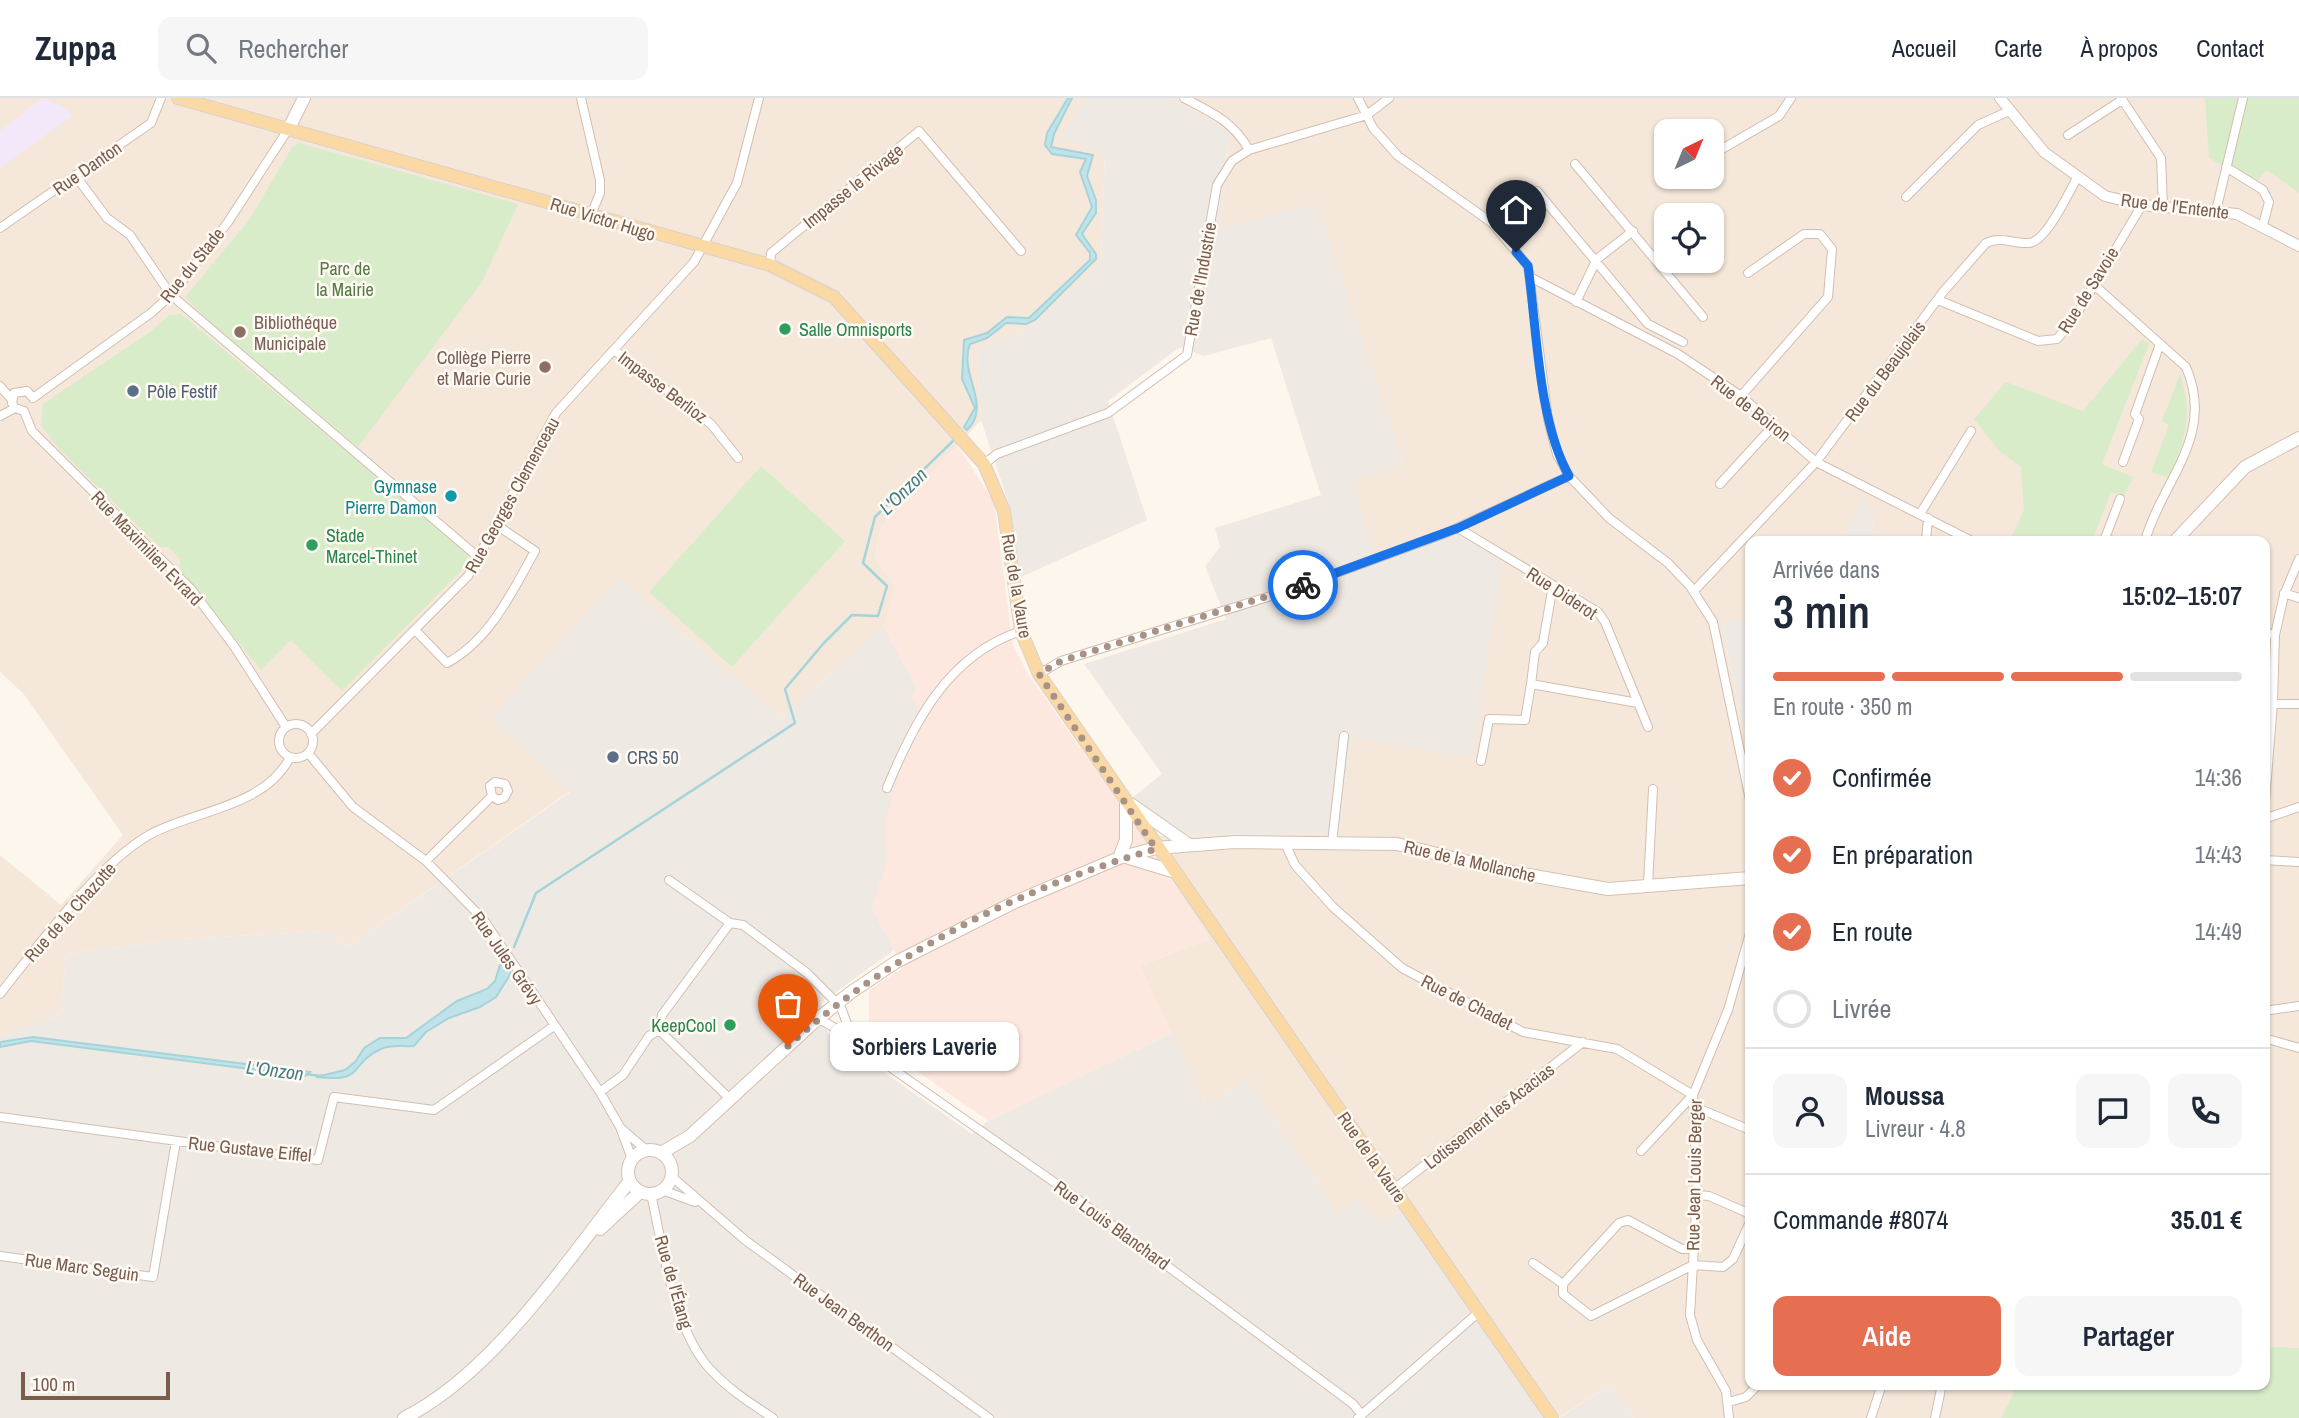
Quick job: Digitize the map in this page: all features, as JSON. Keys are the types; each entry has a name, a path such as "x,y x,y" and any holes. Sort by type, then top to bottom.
{"main road":[{"name":"Rue Victor Hugo","path":"178,98 770,265 834,297 968,443"},
{"path":"289,128 304,98"},
{"path":"2180,536 2245,467 2299,438"},
{"name":"Rue de la Vaure","path":"968,443 985,464 1004,511 1021,631 1039,674 1156,849 1552,1418"},
{"path":"1124,800 1126,840 1122,857 1172,871"},
{"name":"Rue de la Vaure","path":"1124,800 1189,845"},
{"name":"Rue de la Mollanche","path":"665,1158 819,1019 896,962 946,935 1122,857 1189,845 1284,841 1397,844 1502,870 1608,889 1745,878"},
{"path":"404,1418 449,1390 483,1362 629,1182 628,1166 632,1159 646,1150 665,1158 671,1176 562,1266"},
{"path":"629,1182 651,1192"}],"street":[{"name":"Rue Danton","path":"0,228 151,123 160,98"},
{"path":"581,98 600,180 600,193 591,215"},
{"name":"Rue Georges Clemenceau","path":"311,734 468,576 544,430 704,248 737,183 759,98"},
{"path":"1184,98 1228,122 1241,135 1249,150"},
{"path":"1359,98 1373,128 1398,156 1492,223 1528,266 1548,419 1557,454 1569,476 1609,519 1668,563 1694,591 1713,622 1745,776"},
{"path":"1367,115 1389,98"},
{"path":"1724,148 1779,116 1791,98"},
{"name":"Rue de l'Entente","path":"2000,98 2044,152 2105,196 2141,205 2237,214 2263,225 2299,246"},
{"path":"2216,211 2243,98"},
{"path":"2068,135 2121,99 2161,158 2163,206"},
{"path":"1906,197 1978,125 2009,111"},
{"name":"Rue de l'Industrie","path":"985,464 997,454 1108,413 1187,355 1217,185 1232,161 1249,150 1367,115"},
{"name":"Rue du Stade","path":"33,398 151,313 171,295 228,222 289,128"},
{"name":"Impasse le Rivage","path":"770,265 771,253 919,131 1021,251"},
{"path":"1575,164 1633,230 1703,317"},
{"path":"2227,167 2263,190 2269,202 2263,225"},
{"path":"75,175 107,218 130,235 171,295 478,557"},
{"name":"Rue du Beaujolais","path":"1746,536 1816,462 1938,300 1986,243 1996,238 2031,243 2042,238 2077,178"},
{"path":"1537,191 1648,324 1683,342"},
{"name":"Rue de Savoie","path":"1938,300 2038,341 2057,340 2072,322 2141,205"},
{"path":"1576,302 1597,260 1633,230"},
{"path":"1741,396 1828,297 1832,249 1820,234 1804,234 1748,273"},
{"name":"Rue de Boiron","path":"1530,277 1678,354 1741,396 1816,462 1962,536"},
{"path":"2093,284 2186,367 2192,381 2195,418 2182,466 2150,523 2146,536"},
{"path":"2123,462 2139,419 2135,414 2160,344"},
{"name":"Impasse Berlioz","path":"614,350 711,424 738,458"},
{"name":"Rue Maximilien Evrard","path":"0,386 32,431 191,589 234,646 286,727"},
{"path":"0,416 17,407 30,408 33,398 23,390 14,393 17,407"},
{"path":"1720,484 1774,425"},
{"path":"1926,536 1924,516 1971,431"},
{"path":"1039,674 1061,661 1287,590 1458,528 1569,476"},
{"path":"2106,536 2120,499"},
{"path":"415,630 447,663 468,652 498,615 535,551 495,524"},
{"name":"Rue Diderot","path":"1458,528 1598,612 1605,622 1648,727"},
{"name":"Rue du Beaujolais","path":"1694,591 1745,537"},
{"path":"2270,733 2275,635 2284,593 2299,559"},
{"path":"1481,761 1489,719 1525,720 1535,652 1543,643 1553,585"},
{"path":"2284,593 2299,598"},
{"path":"887,788 909,733 953,670 1009,635 1021,631"},
{"path":"2270,634 2275,635"},
{"path":"1531,684 1638,704"},
{"path":"2273,704 2299,704"},
{"path":"303,726 311,734 312,747 297,758 290,757 279,744 286,727 303,726"},
{"path":"1332,842 1344,736"},
{"name":"Rue Jules Grévy","path":"308,752 353,807 426,861 483,919 620,1127"},
{"name":"Rue de la Chazotte","path":"0,994 116,859 150,835 227,807 282,773 290,757"},
{"path":"1648,885 1653,789"},
{"path":"426,861 492,796"},
{"path":"2270,815 2299,807"},
{"name":"Rue de Chadet","path":"1284,841 1296,865 1334,907 1402,968 1523,1031 1617,1049 1687,1088 1693,1095"},
{"path":"2270,860 2299,862"},
{"path":"669,880 730,923 743,925 807,973 838,1003"},
{"path":"659,1030 662,1014 730,923"},
{"name":"Rue Jean Louis Berger","path":"1729,1418 1729,1402 1693,1328 1690,1296 1697,1195 1693,1095 1728,1010 1745,950"},
{"name":"Rue Louis Blanchard","path":"838,1003 849,1029 890,1067 1147,1250 1353,1404 1360,1416"},
{"path":"2270,1010 2299,1006"},
{"name":"Rue Louis Blanchard","path":"819,1019 858,1040"},
{"name":"Rue Gustave Eiffel","path":"0,1117 318,1160 334,1097 434,1110 554,1026"},
{"path":"600,1093 623,1076 649,1035 659,1030"},
{"path":"659,1030 730,1099"},
{"path":"2270,1040 2299,1048"},
{"name":"Lotissement les Acacias","path":"1394,1189 1583,1042"},
{"path":"1641,1151 1693,1095"},
{"path":"1695,1107 1745,1128"},
{"path":"620,1127 646,1150"},
{"path":"620,1127 632,1159"},
{"name":"Rue Marc Seguin","path":"0,1256 153,1277 176,1141"},
{"path":"671,1176 701,1204"},
{"path":"651,1192 701,1204"},
{"name":"Rue de l'Étang","path":"651,1192 674,1294 691,1341 708,1366 730,1389 773,1418"},
{"path":"1697,1195 1709,1196 1745,1212"},
{"name":"Rue Jean Berthon","path":"701,1204 989,1418"},
{"path":"1694,1249 1682,1248 1628,1220 1619,1223 1563,1284 1563,1294 1591,1316 1693,1265 1718,1267 1729,1264 1745,1232"},
{"path":"1533,1263 1563,1284"},
{"path":"1360,1416 1479,1311"},
{"path":"1729,1402 1746,1397 1753,1390"},
{"path":"1871,1418 1880,1390"},
{"path":"1935,1418 1941,1390"}],"shaded area":[{"path":"0,98 1088,98 1062,138 1105,154 1101,263 1028,329 977,350 981,420 881,527 875,558 895,586 884,627 781,718 618,578 570,791 348,947 327,931 181,939 66,954 61,1014 0,1036 0,855 61,905 123,835 23,693 0,672"},
{"path":"42,98 66,108 72,116 0,168 0,131"},
{"path":"1088,98 1170,98 1230,131 1220,228 1316,203 1403,463 1352,483 1377,561 1471,530 1504,553 1472,757 1353,738 1339,833 1183,835 1132,798 1162,774 1084,664 1226,619 1205,566 1220,547 1215,528 1321,495 1271,338 1204,356 1180,347 1108,401 1147,520 1021,577 1007,498 981,420 977,350 1028,329 1101,263 1105,154 1061,138"},
{"path":"1170,98 2299,98 2299,1348 2270,1346 2270,536 1876,536 1865,494 1845,536 1745,536 1745,617 1722,626 1745,738 1745,1390 2015,1390 2001,1418 1633,1418 1610,1385 1558,1418 1401,1211 1377,1224 1335,1214 1318,1183 1246,1079 1207,1107 1140,966 1209,939 1143,836 1339,833 1377,562 1351,483 1403,463 1315,204 1220,228 1230,131"},
{"path":"957,445 994,502 1013,645 1028,674 1143,836 1209,939 1140,966 1172,1033 988,1121 869,1037 869,990 903,968 872,908 886,861 885,824 910,697 917,690 884,627 895,586 875,558 881,527"},
{"path":"1865,493 1876,536 1845,536"},
{"path":"618,578 781,718 884,627 917,690 910,698 925,713 906,749 885,824 887,861 872,908 894,950 821,1003 828,1033 972,1134 988,1121 1172,1033 1207,1107 1246,1079 1318,1183 1335,1214 1358,1200 1377,1224 1401,1211 1558,1418 0,1418 0,1036 61,1014 66,954 181,939 327,931 348,947 570,792 491,718"},
{"path":"1745,617 1745,737 1722,626"},
{"path":"1610,1385 1633,1418 1559,1418"}],"green space":[{"path":"2205,98 2299,98 2299,193 2267,170 2255,182 2209,158"},
{"name":"Parc de la Mairie","path":"299,143 518,204 482,282 358,447 214,326 185,297 249,220 292,147"},
{"path":"181,314 469,554 460,572 342,691 291,640 261,670 180,570 180,559 168,547 160,547 58,448 41,425 43,404 150,332 169,315"},
{"path":"2142,339 2149,344 2102,464 2133,477 2124,496 2111,492 2094,536 2012,536 2024,510 2021,467 1999,451 1974,419 2006,382 2083,411"},
{"path":"2180,374 2186,402 2186,427 2169,478 2151,472 2169,425 2162,421"},
{"path":"761,466 845,541 732,667 649,592"},
{"path":"2270,1346 2299,1348 2299,1418 2001,1418 2015,1390 2270,1390"}],"water":[{"path":"1068,98 1072,98 1054,134 1051,147 1093,155 1087,176 1096,200 1096,213 1082,234 1096,254 1096,259 1035,320 1026,324 1006,323 987,338 970,344 968,366 977,411 967,430 964,427 975,408 962,379 964,340 987,333 1007,317 1029,318 1090,260 1090,253 1076,235 1092,207 1080,172 1086,159 1052,154 1045,145 1047,133"},
{"path":"506,961 511,973 496,997 480,1007 449,1018 426,1032 414,1046 381,1049 350,1075 316,1077 345,1070 356,1061 364,1048 380,1038 406,1038 457,1001 487,989 495,981 500,965"},
{"path":"33,1037 310,1072 305,1076 31,1041 0,1047 0,1042"}],"waterway":[{"name":"L'Onzon","path":"514,947 536,893 795,723 785,689 852,615 878,616 887,586 863,563 875,517 954,440"},
{"name":"L'Onzon","path":"304,1074 322,1076"}],"way so far":[{"path":"788,1046 850,993 896,962 946,935 1119,858 1156,849 1039,674 1061,661 1303,585"}],"place":[{"name":"Salle Omnisports","path":"785,329"},
{"name":"Bibliothéque Municipale","path":"240,332"},
{"name":"Collège Pierre et Marie Curie","path":"545,367"},
{"name":"Pôle Festif","path":"133,391"},
{"name":"Gymnase Pierre Damon","path":"451,496"},
{"name":"Stade Marcel-Thinet","path":"312,545"},
{"name":"CRS 50","path":"613,757"},
{"name":"KeepCool","path":"730,1025"},
{"name":"Sorbiers Laverie","path":"788,1046"}],"route":[{"path":"1303,585 1458,528 1569,476 1557,454 1548,419 1528,266 1516,252"}]}
